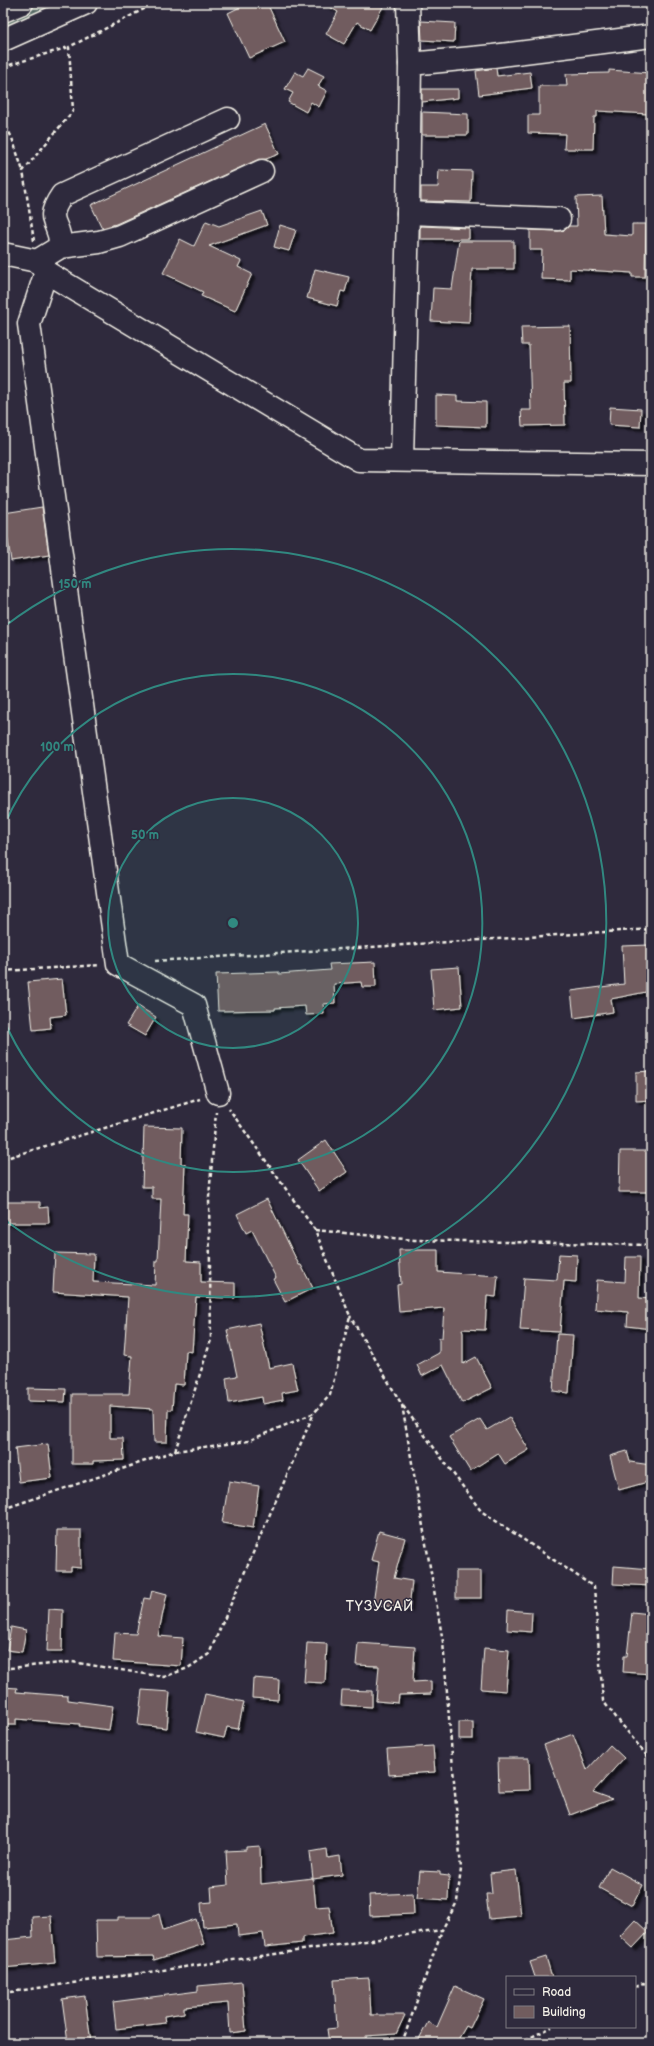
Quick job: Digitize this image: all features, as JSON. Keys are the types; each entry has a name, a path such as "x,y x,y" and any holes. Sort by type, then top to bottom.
{"street":[{"path":"3,11 22,3"},
{"path":"3,40 86,3"},
{"path":"402,460 410,64 408,3"},
{"path":"410,64 493,56 651,36"},
{"path":"60,247 60,240 52,217 56,204 62,195 228,119"},
{"path":"218,1093 194,1005 118,964 29,324 42,266 60,247 99,242 120,236 262,171"},
{"path":"408,213 559,220"},
{"path":"3,254 42,266 359,460 651,464"}],"path":[{"path":"3,66 68,47 156,3"},
{"path":"23,171 73,111 68,47"},
{"path":"3,120 12,138 23,171 42,266"},
{"path":"150,962 651,929"},
{"path":"3,971 118,964"},
{"path":"3,1160 218,1093"},
{"path":"218,1093 315,1230 350,1316 402,1405 482,1511 594,1587 603,1701 651,1761"},
{"path":"175,1451 212,1340 209,1197 218,1093"},
{"path":"315,1230 414,1240 651,1245"},
{"path":"3,1668 72,1662 164,1677 188,1668 209,1654 314,1413 330,1394 350,1316"},
{"path":"402,1405 443,1642 460,1869 457,1902 442,1930 402,2043"},
{"path":"3,1509 175,1451 248,1441 314,1413"},
{"path":"3,1993 442,1930"},
{"path":"636,1986 643,1983 651,1986"},
{"path":"519,2043 550,2028"}],"green space":[{"path":"27,3 79,3 3,37 3,14"}],"building":[{"path":"248,3 267,3 285,42 249,58 228,13"},
{"path":"323,3 376,3 383,7 370,30 357,22 344,44 326,34 338,12"},
{"path":"421,21 455,23 454,42 422,40"},
{"path":"308,68 324,76 318,86 327,91 319,107 311,102 306,112 288,102 293,93 285,89 295,72 303,76"},
{"path":"496,68 497,76 530,72 532,88 479,95 476,71"},
{"path":"609,70 651,73 649,114 597,111 597,117 594,117 593,149 564,149 565,134 528,133 528,115 539,115 539,86 567,86 566,74 609,73"},
{"path":"422,89 458,89 458,98 422,102"},
{"path":"422,112 468,114 468,135 422,135"},
{"path":"265,124 279,154 266,159 257,160 116,224 102,228 91,205"},
{"path":"439,170 472,171 471,202 421,201 421,187 438,187"},
{"path":"602,196 604,234 632,236 632,224 646,224 645,277 632,277 632,273 570,269 570,280 541,279 542,250 530,250 530,230 558,231 564,230 569,226 577,226 576,197"},
{"path":"262,211 267,225 209,246 241,261 238,267 252,274 235,311 201,296 203,292 163,273 180,239 194,246 206,221 219,226"},
{"path":"280,225 296,230 289,251 274,247"},
{"path":"420,226 469,228 469,239 420,239"},
{"path":"459,241 514,241 514,269 472,269 469,323 431,321 433,288 452,289"},
{"path":"315,269 349,277 345,292 341,291 337,306 307,298"},
{"path":"570,326 571,383 564,383 565,425 522,426 521,410 531,410 529,345 522,345 521,327"},
{"path":"436,395 457,396 457,401 486,402 486,427 436,425"},
{"path":"610,407 641,409 640,427 609,425"},
{"path":"42,507 49,555 11,561 4,513"},
{"path":"649,945 651,991 611,999 613,1012 574,1018 571,991 624,984 622,946"},
{"path":"375,962 376,987 362,987 361,982 334,984 335,1003 323,1004 324,1014 306,1015 305,1006 275,1008 275,1010 218,1011 216,974 279,972 279,974 330,970 329,964"},
{"path":"459,967 462,1007 434,1010 431,969"},
{"path":"62,979 66,1015 50,1017 51,1028 33,1030 28,982"},
{"path":"138,1006 156,1017 145,1036 126,1025"},
{"path":"651,1071 651,1100 636,1101 636,1072"},
{"path":"144,1127 182,1128 181,1164 185,1164 183,1214 188,1214 186,1261 201,1262 201,1282 235,1283 235,1298 196,1297 192,1352 186,1351 184,1385 174,1384 172,1410 168,1410 167,1442 154,1442 153,1409 110,1406 110,1438 123,1438 124,1460 93,1461 93,1464 72,1464 72,1394 129,1394 132,1356 124,1355 128,1297 53,1292 55,1253 94,1254 93,1282 155,1285 156,1261 158,1261 161,1199 152,1199 152,1187 142,1187"},
{"path":"326,1140 347,1172 319,1191 298,1160"},
{"path":"620,1151 650,1151 649,1192 619,1192"},
{"path":"267,1199 299,1265 301,1265 313,1288 285,1302 273,1279 276,1278 252,1230 246,1233 237,1214"},
{"path":"6,1202 40,1202 40,1208 48,1207 49,1223 6,1223"},
{"path":"399,1250 438,1250 438,1272 498,1276 496,1297 487,1296 485,1330 462,1329 463,1364 476,1357 492,1388 462,1403 443,1365 422,1376 417,1365 439,1353 439,1338 442,1338 444,1308 399,1312 397,1285 401,1284"},
{"path":"559,1254 577,1255 576,1282 564,1281 560,1332 520,1330 524,1278 557,1280"},
{"path":"626,1257 640,1257 639,1298 651,1299 651,1329 627,1326 628,1312 595,1309 597,1280 625,1282"},
{"path":"259,1323 269,1368 292,1363 298,1390 282,1393 283,1400 263,1404 262,1397 229,1403 226,1378 237,1376 227,1330"},
{"path":"557,1334 573,1335 569,1393 553,1391"},
{"path":"28,1388 66,1389 65,1402 28,1401"},
{"path":"509,1417 529,1450 505,1464 498,1453 470,1471 449,1437 480,1419 487,1430"},
{"path":"48,1444 52,1478 19,1482 15,1448"},
{"path":"627,1451 630,1462 651,1465 651,1481 619,1490 610,1456"},
{"path":"229,1481 259,1486 253,1528 222,1523"},
{"path":"57,1530 81,1530 81,1568 71,1567 71,1571 56,1571"},
{"path":"379,1531 405,1538 394,1578 412,1581 409,1609 373,1604 379,1562 371,1560"},
{"path":"614,1566 651,1569 651,1586 613,1584"},
{"path":"456,1571 481,1571 481,1598 456,1598"},
{"path":"152,1590 167,1594 158,1636 183,1638 181,1666 113,1661 115,1633 136,1634 144,1598 150,1599"},
{"path":"49,1609 63,1610 62,1651 47,1651"},
{"path":"508,1610 532,1612 531,1632 507,1630"},
{"path":"632,1612 651,1614 651,1674 623,1672 624,1656 627,1656"},
{"path":"11,1627 26,1630 22,1652 7,1650"},
{"path":"307,1643 327,1644 325,1683 304,1682"},
{"path":"358,1643 415,1647 413,1682 431,1681 431,1694 399,1695 398,1703 376,1701 379,1666 356,1665"},
{"path":"484,1648 509,1650 506,1691 481,1689"},
{"path":"253,1678 279,1680 278,1700 252,1698"},
{"path":"3,1687 17,1688 16,1692 68,1696 68,1700 113,1706 109,1730 79,1726 80,1724 16,1719 16,1725 3,1725"},
{"path":"142,1690 170,1692 167,1728 138,1725"},
{"path":"342,1690 372,1691 372,1707 341,1705"},
{"path":"205,1694 244,1702 238,1729 227,1727 224,1738 196,1732"},
{"path":"459,1722 473,1722 473,1739 459,1739"},
{"path":"573,1734 587,1770 610,1745 624,1758 593,1792 612,1799 570,1815 544,1745"},
{"path":"433,1746 435,1772 389,1775 387,1749"},
{"path":"498,1758 529,1758 530,1790 499,1791"},
{"path":"260,1846 261,1884 313,1878 316,1907 329,1906 333,1933 302,1937 302,1943 265,1947 263,1933 238,1936 237,1924 203,1927 201,1903 212,1902 211,1887 228,1885 226,1851 246,1850 246,1847"},
{"path":"327,1849 328,1858 340,1856 342,1875 313,1879 310,1852"},
{"path":"610,1867 643,1885 632,1906 599,1888"},
{"path":"516,1870 521,1916 489,1919 486,1894 492,1894 490,1873"},
{"path":"420,1871 440,1872 440,1875 449,1876 448,1900 417,1898"},
{"path":"413,1893 414,1914 370,1916 369,1895"},
{"path":"159,1914 163,1930 196,1919 204,1944 154,1960 153,1956 97,1957 96,1920 118,1920 118,1917 152,1917"},
{"path":"51,1916 55,1963 3,1968 3,1940 33,1937 32,1917"},
{"path":"635,1920 648,1932 633,1948 620,1936"},
{"path":"546,1957 552,1976 535,1976 530,1962"},
{"path":"369,1978 371,2015 405,2015 396,2034 366,2036 366,2039 329,2043 327,2029 337,2028 334,1980"},
{"path":"242,1982 246,2031 230,2033 228,2003 184,2007 184,2013 164,2016 165,2023 116,2029 113,2002 198,1991 198,1986"},
{"path":"455,1986 484,1999 470,2028 466,2026 456,2043 426,2043 419,2039 428,2022 437,2027"},
{"path":"85,1996 91,2043 68,2043 62,1999"}],"district":[{"name":"ТҮЗУСАЙ","path":"380,1606"}]}
